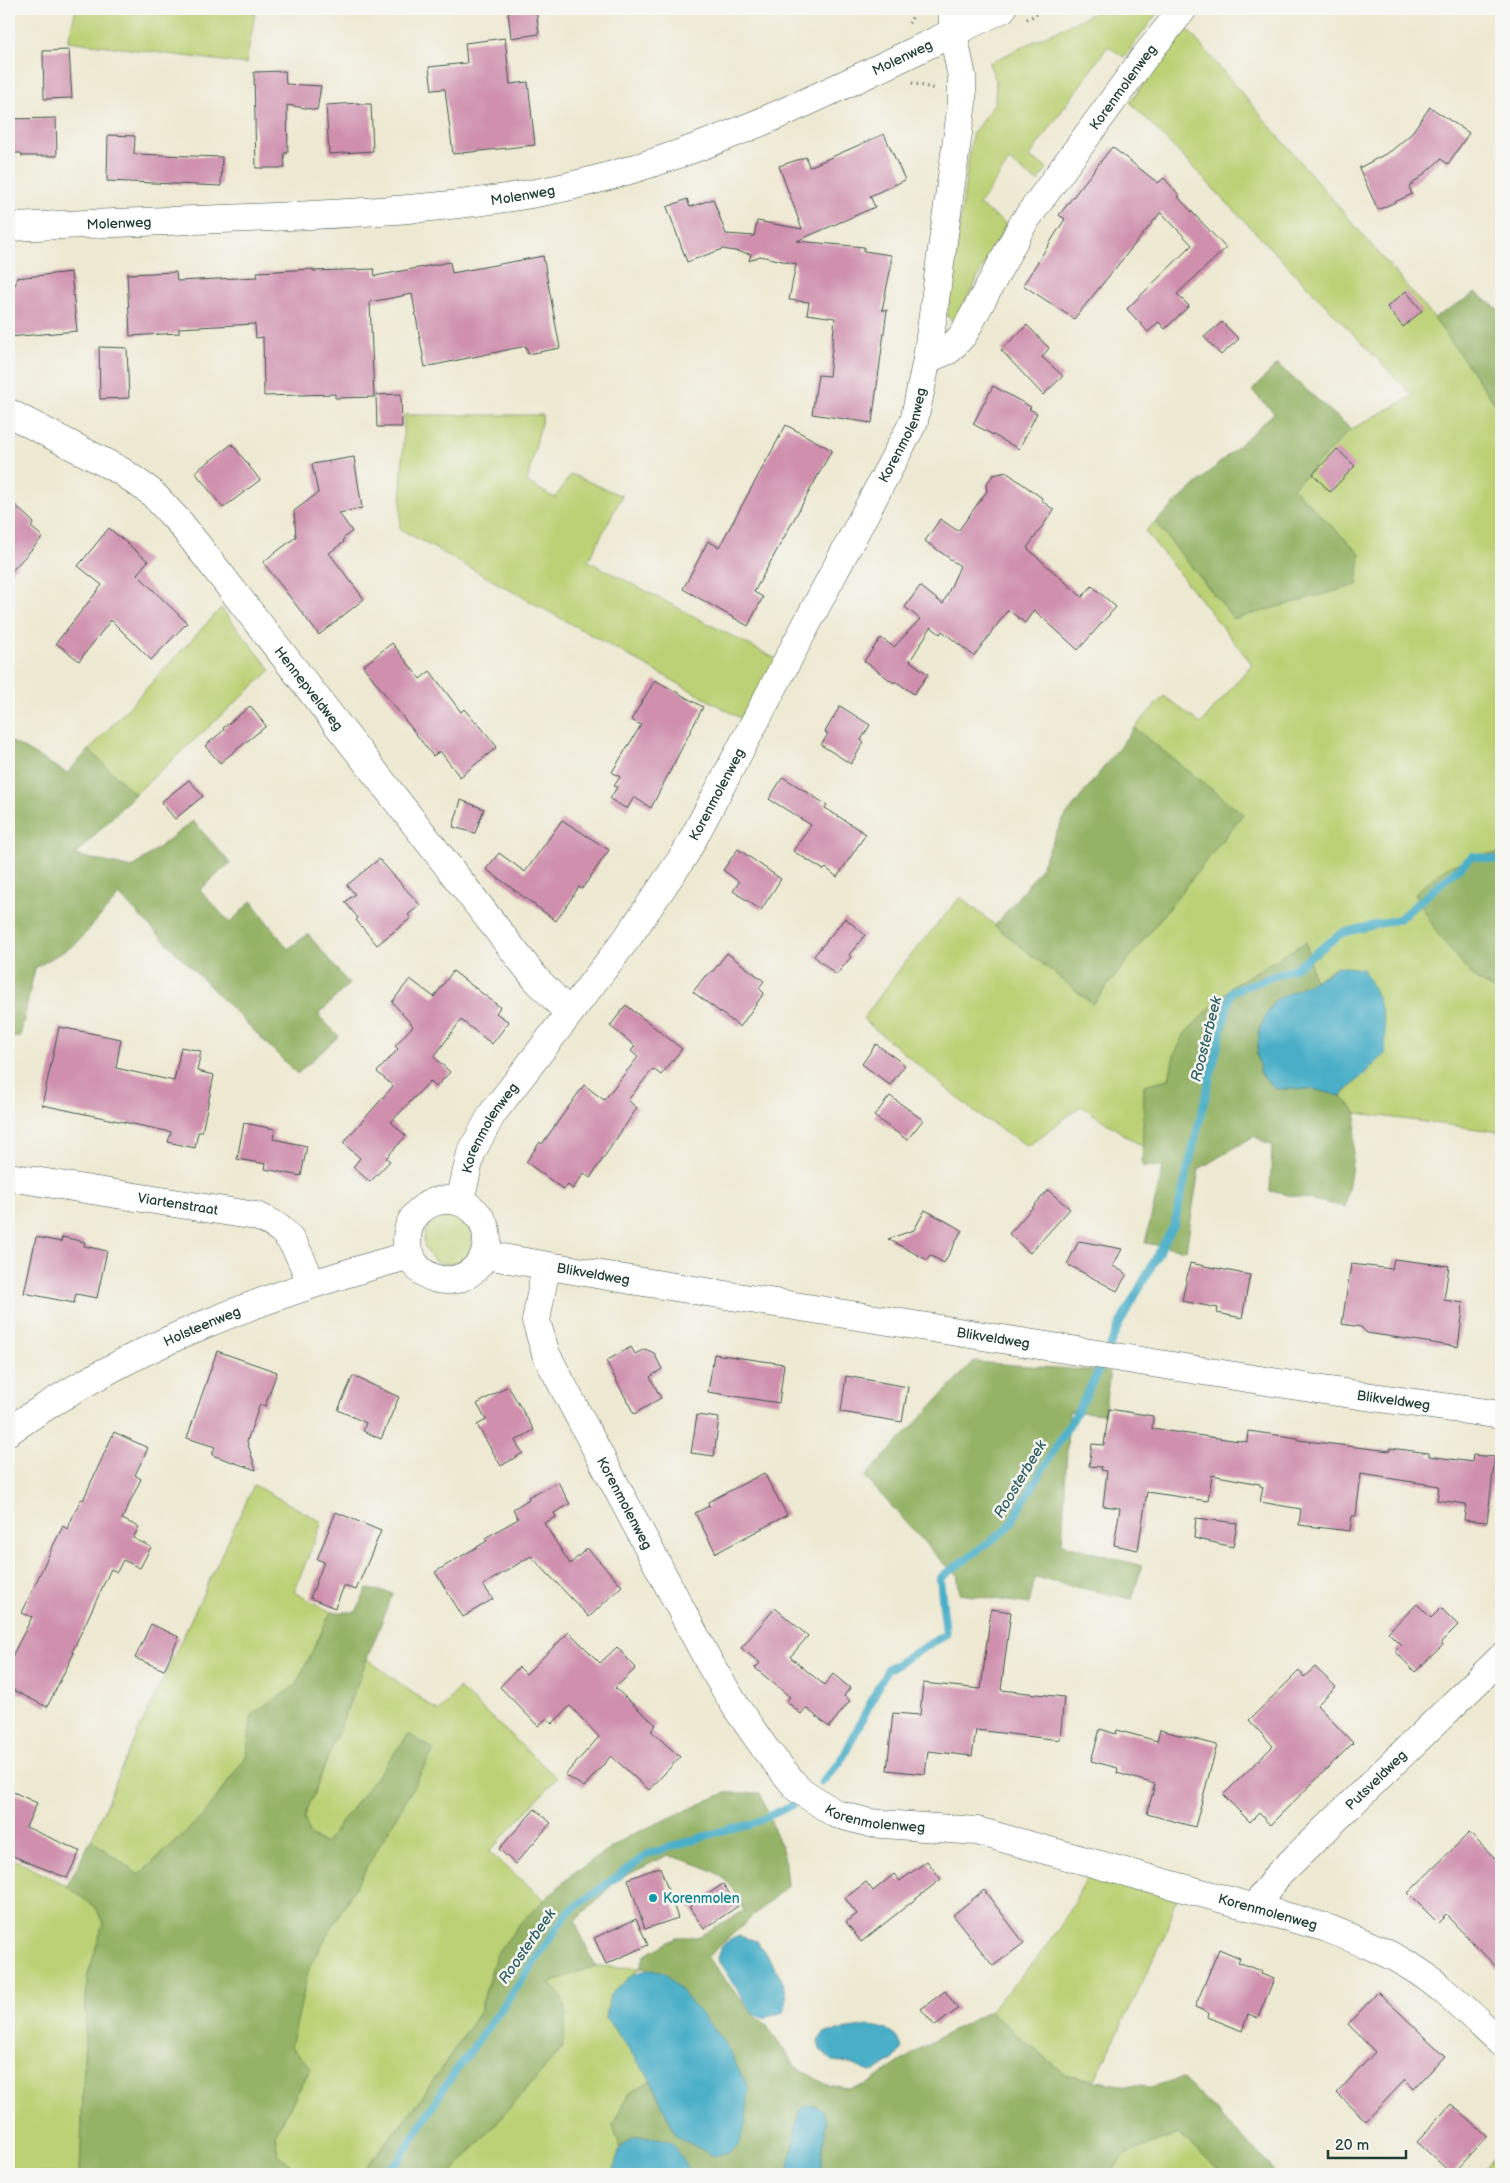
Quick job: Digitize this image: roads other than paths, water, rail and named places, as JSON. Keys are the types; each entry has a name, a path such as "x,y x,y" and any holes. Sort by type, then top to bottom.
{"street":[{"name":"Korenmolenweg","path":"927,359 949,350 963,335 1024,222 1143,59 1183,9"},
{"name":"Molenweg","path":"9,227 424,209 493,200 567,187 688,150 756,124 953,21 1012,15"},
{"name":"Korenmolenweg","path":"460,1201 471,1153 492,1114 628,938 685,854 914,421 927,359 962,102 962,77 953,21"},
{"name":"Hennepveldweg","path":"9,413 121,471 151,492 168,510 536,979 569,1013"},
{"name":"Viartenstraat","path":"9,1177 262,1218 280,1227 292,1240 312,1284"},
{"path":"460,1201 481,1217 486,1229 485,1255 471,1272 459,1278 446,1281 424,1274 411,1255 407,1240 409,1227 415,1216 435,1202 460,1201"},
{"name":"Holsteenweg","path":"9,1431 53,1400 152,1348 241,1308 312,1284 411,1255"},
{"name":"Blikveldweg","path":"485,1255 1323,1390 1501,1415"},
{"name":"Korenmolenweg","path":"546,1266 536,1321 546,1354 710,1664 736,1707 798,1789 836,1814 870,1823 977,1831 1324,1927 1368,1944 1408,1965 1442,1990 1501,2043"},
{"name":"Putsveldweg","path":"1255,1907 1277,1876 1501,1658"}],"water":[{"path":"1337,966 1363,969 1381,1010 1385,1030 1385,1054 1341,1096 1313,1089 1275,1089 1261,1074 1257,1055 1260,1027 1274,1001 1329,973"},
{"path":"739,1936 757,1941 774,1966 784,1984 786,1994 783,2012 765,2018 754,2015 717,1959 719,1950 724,1944"},
{"path":"650,1969 665,1972 724,2041 749,2089 746,2122 739,2145 729,2152 714,2156 677,2137 651,2080 606,2018 610,1995 633,1974"},
{"path":"868,2026 879,2027 889,2031 897,2038 902,2048 894,2059 876,2071 870,2072 849,2063 832,2061 820,2050 818,2041 824,2033"},
{"path":"806,2105 814,2105 823,2110 826,2123 819,2174 788,2174 799,2111"},
{"path":"633,2137 663,2139 669,2142 679,2152 689,2172 688,2174 612,2174 620,2148"}],"waterway":[{"name":"Roosterbeek","path":"1108,1350 1120,1323 1174,1225 1231,992 1295,968 1342,933 1399,919 1473,856 1501,861"},
{"name":"Roosterbeek","path":"822,1782 841,1761 887,1670 946,1634 940,1578 1007,1529 1081,1405 1104,1360"},
{"name":"Roosterbeek","path":"381,2174 398,2162 447,2083 517,1987 567,1913 648,1854 728,1829 750,1825 792,1805"}],"place":[{"name":"Korenmolen","path":"653,1898"}]}
